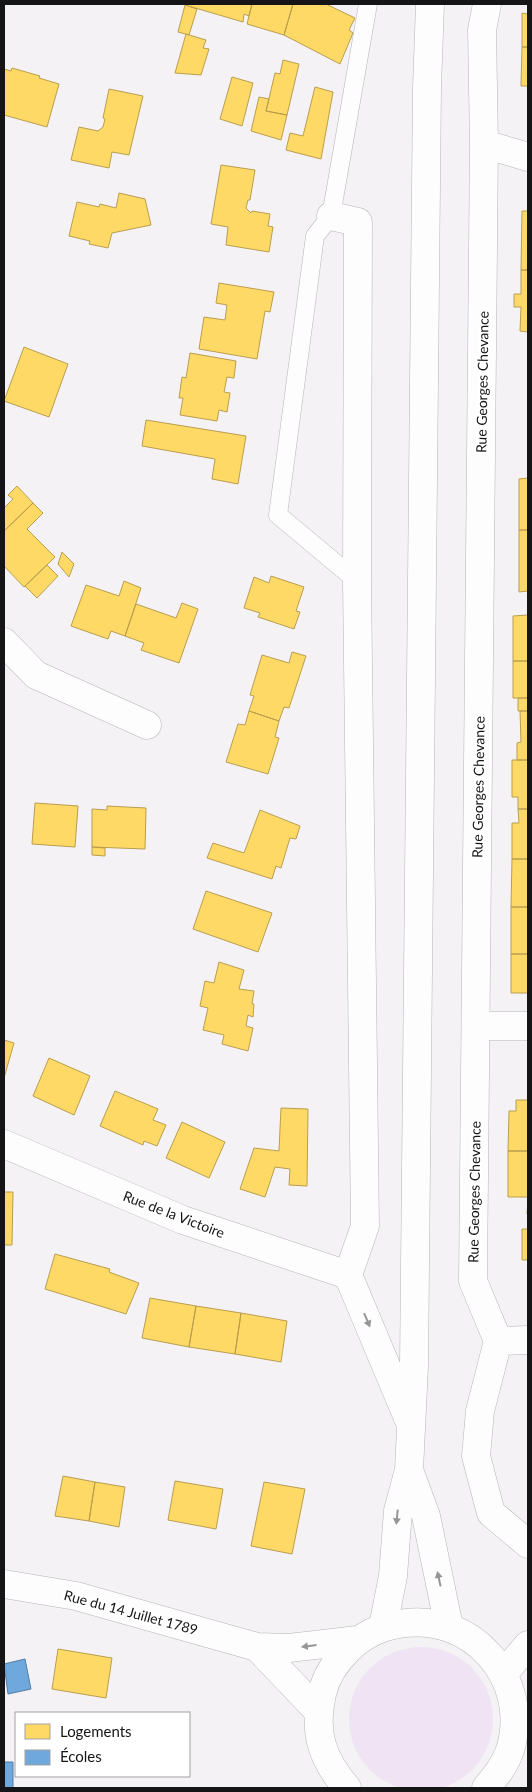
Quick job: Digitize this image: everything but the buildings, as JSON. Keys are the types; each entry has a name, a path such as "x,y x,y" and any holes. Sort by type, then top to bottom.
{"street":[{"path":"383,1627 393,1576 398,1511 409,1470 414,1366 427,107 430,4"},
{"name":"Rue Georges Chevance","path":"487,4 482,30 484,144 473,1281 498,1341"},
{"path":"484,144 528,157"},
{"path":"332,216 358,222 357,582 365,1226 348,1276 411,1427"},
{"path":"4,642 36,675 146,725"},
{"path":"476,1026 528,1026"},
{"name":"Rue de la Victoire","path":"4,1144 183,1220 348,1276"},
{"path":"528,1340 498,1341 480,1411 476,1456 491,1512 528,1544"},
{"path":"409,1470 426,1516 449,1627"},
{"name":"Rue du 14 Juillet 1789","path":"4,1584 76,1596 257,1647 289,1648 358,1640"},
{"path":"347,1788 334,1773 323,1750 318,1725 318,1711 324,1684 338,1660 358,1640 383,1627 416,1621 449,1627 471,1638 489,1654 504,1674 513,1698 515,1724 510,1750 497,1783"},
{"path":"504,1674 528,1644"},
{"path":"257,1647 318,1711"}],"lane":[{"path":"357,582 278,515 315,236 332,216 368,4"}],"shaded area":[{"path":"421,1647 449,1652 472,1668 488,1691 493,1719 488,1747 472,1770 449,1786 421,1791 393,1786 370,1770 354,1747 349,1719 354,1691 370,1668 393,1652"}]}
